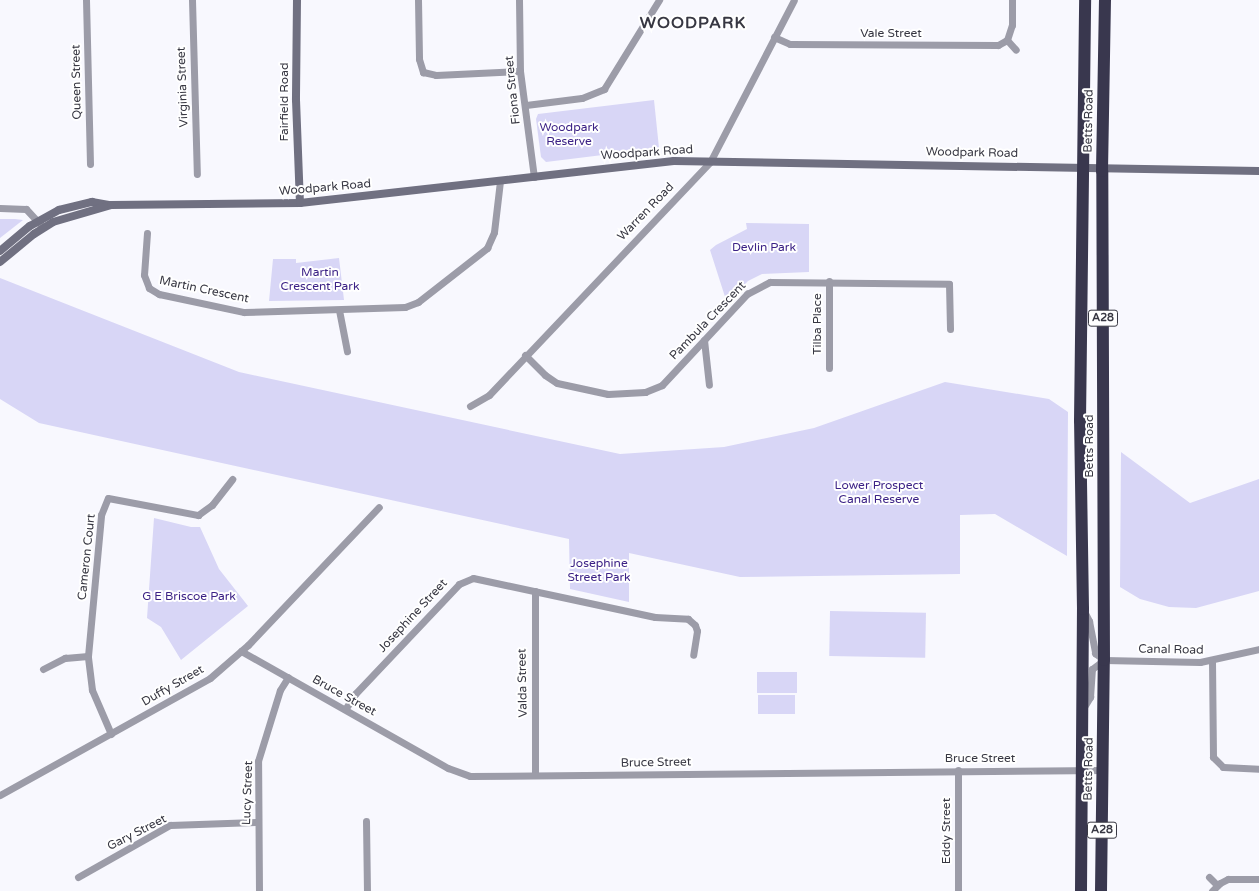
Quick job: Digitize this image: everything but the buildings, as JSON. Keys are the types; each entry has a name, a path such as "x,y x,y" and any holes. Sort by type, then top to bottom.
{"highway":[{"name":"Betts Road","path":"1081,891 1083,609 1082,169 1085,0"},
{"name":"Betts Road","path":"1101,891 1104,770 1102,171 1105,0"}],"main road":[{"name":"Fairfield Road","path":"297,0 296,108 300,203"},
{"name":"Woodpark Road","path":"0,262 43,228 71,215 111,205 300,203 674,161 975,165 1102,171 1259,171"},
{"path":"0,251 37,221 59,210 83,204 111,205"}],"street":[{"name":"Queen Street","path":"86,0 90,164"},
{"name":"Virginia Street","path":"192,0 197,174"},
{"path":"418,0 419,59 423,72 436,75 520,71"},
{"name":"Fiona Street","path":"519,0 520,71 526,105 534,177"},
{"path":"526,105 582,98 599,93 610,81 659,0"},
{"name":"Warren Road","path":"470,406 489,395 525,355 710,162 794,0"},
{"path":"1012,0 1012,24 1007,40 1016,50"},
{"name":"Vale Street","path":"774,37 790,44 998,45 1007,40"},
{"name":"Martin Crescent","path":"147,233 144,275 149,288 159,294 244,312 339,310 411,306 480,255 494,232 500,181"},
{"path":"0,208 26,210 43,228"},
{"name":"Pambula Crescent","path":"525,355 545,375 557,383 608,394 645,392 662,385 704,340 758,287 770,282 829,281 949,284 950,329"},
{"name":"Tilba Place","path":"829,281 829,368"},
{"path":"339,310 347,351"},
{"path":"704,340 709,385"},
{"name":"Cameron Court","path":"111,734 92,690 88,656 101,515 108,498 198,515 212,505 232,479"},
{"name":"Duffy Street","path":"0,795 205,682 241,651 379,507"},
{"name":"Josephine Street","path":"346,708 355,694 462,582 478,578 655,617 688,619 695,625 697,631 693,655"},
{"name":"Valda Street","path":"535,591 535,775"},
{"path":"1082,710 1090,696 1092,669 1104,660 1095,653 1089,621 1083,609"},
{"name":"Canal Road","path":"1104,660 1180,663 1212,661 1259,649"},
{"name":"Bruce Street","path":"241,651 346,708 462,774 535,775 958,770 1104,770"},
{"path":"43,669 65,658 88,656"},
{"path":"1212,661 1214,765 1227,768 1259,769"},
{"name":"Lucy Street","path":"259,891 258,761 280,690 288,677"},
{"name":"Eddy Street","path":"958,770 958,891"},
{"path":"366,821 367,891"},
{"name":"Gary Street","path":"78,876 170,825 258,822"},
{"path":"1209,877 1214,888 1233,878 1259,879"}],"green space":[{"name":"Woodpark Reserve","path":"654,100 659,148 546,162 541,157 536,119 538,114"},
{"path":"0,219 15,219 23,220 0,238"},
{"name":"Devlin Park","path":"746,223 809,224 809,272 762,274 748,281 727,303 710,250 716,245 747,229"},
{"name":"Martin Crescent Park","path":"339,258 344,300 269,301 273,259 296,259 296,263"},
{"name":"Lower Prospect Canal Reserve","path":"0,278 239,372 620,454 724,447 814,428 945,382 1049,399 1068,412 1067,556 995,514 960,515 960,574 740,577 629,553 629,602 570,589 569,539 39,423 0,399"},
{"path":"1121,452 1190,503 1259,479 1259,591 1196,608 1169,607 1140,599 1120,587"},
{"name":"G E Briscoe Park","path":"154,518 191,527 200,527 219,569 248,606 181,660 161,627 147,618"},
{"path":"830,611 926,613 925,658 829,656"},
{"path":"757,672 797,672 797,693 757,693"},
{"path":"758,695 795,695 795,714 758,714"}],"district":[{"name":"WOODPARK","path":"693,23"}],"park label":[{"name":"Josephine Street Park","path":"599,571"}]}
